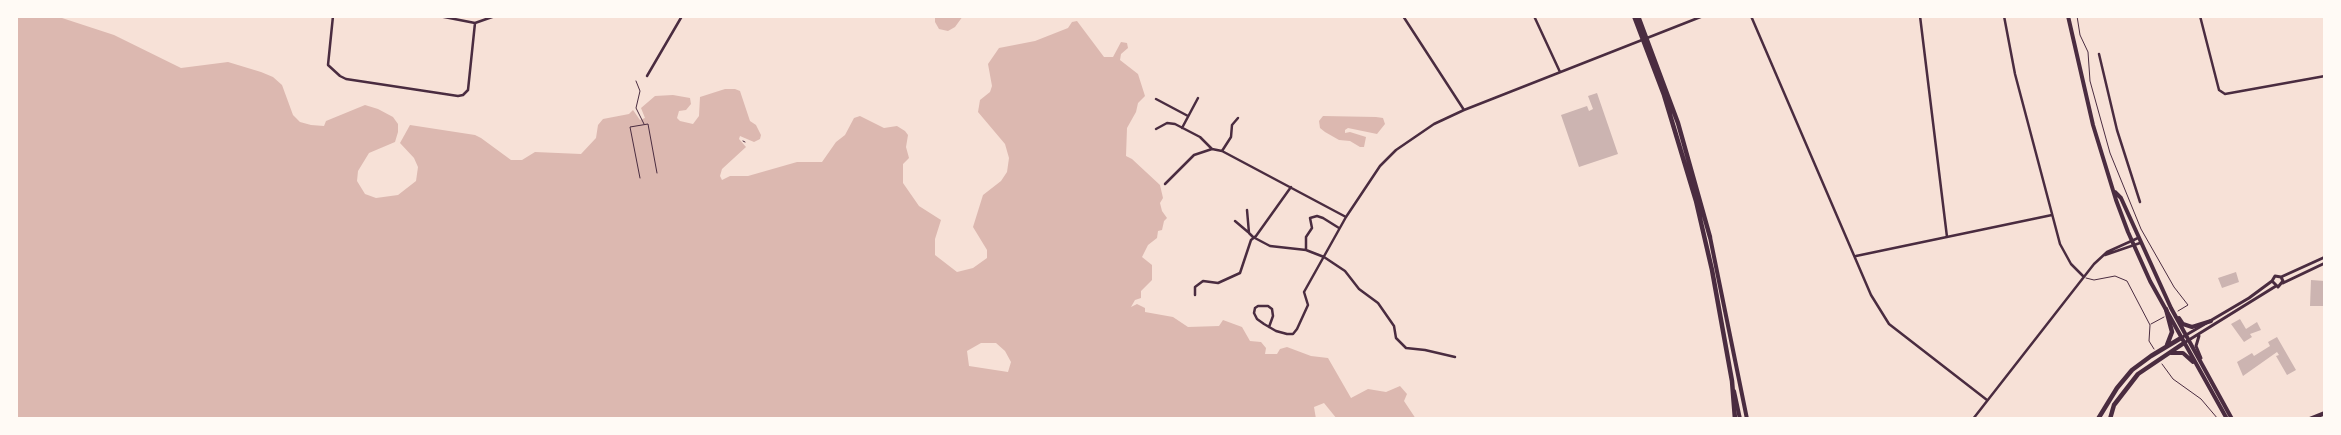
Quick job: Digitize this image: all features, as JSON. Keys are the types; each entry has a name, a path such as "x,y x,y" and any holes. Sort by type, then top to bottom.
{"highway":[{"path":"1634,16 1664,95 1696,201 1712,270 1732,381 1735,419"},
{"path":"1638,16 1678,123 1710,237"},
{"path":"2167,346 2172,332 2169,308"},
{"path":"2098,419 2125,378 2142,362 2167,346 2185,339"},
{"path":"2110,419 2114,404 2129,384 2185,339"},
{"path":"2310,419 2325,413"}],"main road":[{"path":"2068,16 2087,102 2116,200 2134,246 2227,419"},
{"path":"2115,192 2120,198 2169,308 2174,309 2183,324 2190,327 2211,321"},
{"path":"1710,237 1748,419"},
{"path":"2162,359 2180,352 2200,366 2232,419"},
{"path":"1732,381 1740,419"}],"street":[{"path":"332,16 328,65 340,76 346,79 458,96 463,95 468,90 476,23"},
{"path":"439,16 476,23 495,16"},
{"path":"647,76 682,16"},
{"path":"1404,16 1464,110"},
{"path":"1534,16 1560,72"},
{"path":"1269,327 1273,316 1272,309 1268,306 1254,308 1257,319 1269,327 1287,334 1293,334 1297,329 1307,311 1308,299 1304,292 1346,217 1380,166 1396,150 1434,124 1464,110 1704,16"},
{"path":"1751,16 1820,179 1856,256 1871,295 1888,324 1987,400"},
{"path":"1920,16 1947,237"},
{"path":"2004,16 2015,74 2063,251 2071,264 2084,276"},
{"path":"2200,16 2219,90 2225,94 2325,76"},
{"path":"2099,54 2117,130 2140,202"},
{"path":"1182,128 1198,98"},
{"path":"1156,99 1188,116"},
{"path":"1222,151 1231,137 1232,125 1238,118"},
{"path":"1156,129 1167,123 1182,128 1200,137 1212,149"},
{"path":"1165,184 1194,155 1212,149 1222,151 1346,217"},
{"path":"1194,295 1195,287 1203,281 1218,283 1240,273 1253,237 1291,187"},
{"path":"1247,210 1249,233"},
{"path":"1856,256 2052,215"},
{"path":"1306,250 1306,237 1312,228 1310,218 1317,216 1323,218 1340,228"},
{"path":"1235,221 1253,237 1270,246 1306,250 1324,257 1345,271 1359,289 1378,302 1394,326 1396,338 1406,348 1455,357"},
{"path":"1973,419 2084,276 2105,255 2138,238"},
{"path":"2105,255 2140,243"},
{"path":"2185,339 2272,281 2275,276 2281,277 2325,257"},
{"path":"2185,339 2201,333 2276,286 2325,263"},
{"path":"2281,277 2283,284"},
{"path":"2272,281 2276,286"},
{"path":"2200,366 2203,362 2196,346 2201,333"}],"path":[{"path":"2077,16 2080,35 2088,52 2090,81 2117,174 2141,229 2174,287 2188,305 2177,311"},
{"path":"636,81 640,92 636,108 644,124"},
{"path":"640,178 630,127 648,124 657,173"},
{"path":"2084,276 2094,280 2115,276 2128,281 2150,325 2149,341 2154,349"},
{"path":"2150,325 2164,318"},
{"path":"2162,359 2173,378 2201,399 2218,419"}],"shaded area":[{"path":"16,16 62,18 114,35 181,68 228,62 261,72 273,77 282,85 293,115 300,122 311,125 324,126 326,121 365,105 378,109 393,117 398,124 398,132 395,142 369,153 358,171 357,181 365,194 376,198 398,195 416,181 418,167 414,158 400,143 410,125 475,135 511,160 522,160 535,152 581,154 596,138 598,125 603,119 629,114 633,110 640,120 645,118 641,108 655,96 673,95 690,98 691,104 686,110 679,111 677,118 680,121 693,124 699,116 700,97 725,89 735,89 740,91 750,121 756,125 761,135 760,139 754,142 740,136 739,139 746,147 722,169 720,176 722,180 730,176 748,176 797,162 822,162 836,142 845,135 854,118 860,116 884,128 897,126 908,135 906,147 909,158 903,164 903,183 919,206 941,220 935,239 935,255 957,272 973,268 987,258 987,250 973,227 983,195 1001,181 1007,172 1009,158 1005,144 978,112 980,100 990,92 992,86 988,64 999,48 1035,41 1068,28 1072,22 1077,21 1104,57 1113,57 1121,42 1127,43 1128,48 1121,54 1120,60 1138,74 1145,96 1138,103 1136,112 1127,128 1126,156 1132,159 1160,185 1163,198 1160,203 1162,211 1167,218 1164,221 1162,230 1158,231 1157,238 1148,245 1142,257 1152,265 1152,280 1141,291 1141,298 1135,300 1131,307 1137,304 1145,308 1145,312 1173,317 1188,327 1219,326 1223,320 1242,327 1250,341 1261,342 1266,348 1265,354 1277,354 1280,349 1287,347 1311,356 1328,358 1351,398 1368,389 1386,392 1400,386 1407,394 1404,401 1416,419 1337,419 1324,403 1314,407 1316,419 16,419","holes":["981,343 996,343 1005,351 1011,362 1008,372 969,366 967,351"]},
{"path":"935,16 963,16 955,27 948,31 939,29 935,22"},
{"path":"1323,116 1376,117 1383,118 1385,124 1377,134 1348,128 1345,130 1345,133 1350,132 1366,137 1364,147 1360,147 1350,141 1339,140 1320,128 1319,121"}],"building":[{"path":"1597,93 1618,154 1579,167 1561,115 1587,106 1589,111 1593,109 1588,96"},
{"path":"2236,272 2239,282 2222,288 2218,278"},
{"path":"2311,280 2325,281 2325,306 2310,306"},
{"path":"2240,319 2246,329 2257,322 2261,330 2250,334 2252,337 2244,342 2231,324"},
{"path":"2277,337 2296,370 2287,375 2276,356 2279,355 2277,352 2243,376 2237,362 2252,353 2254,356 2270,346 2268,342"}]}
